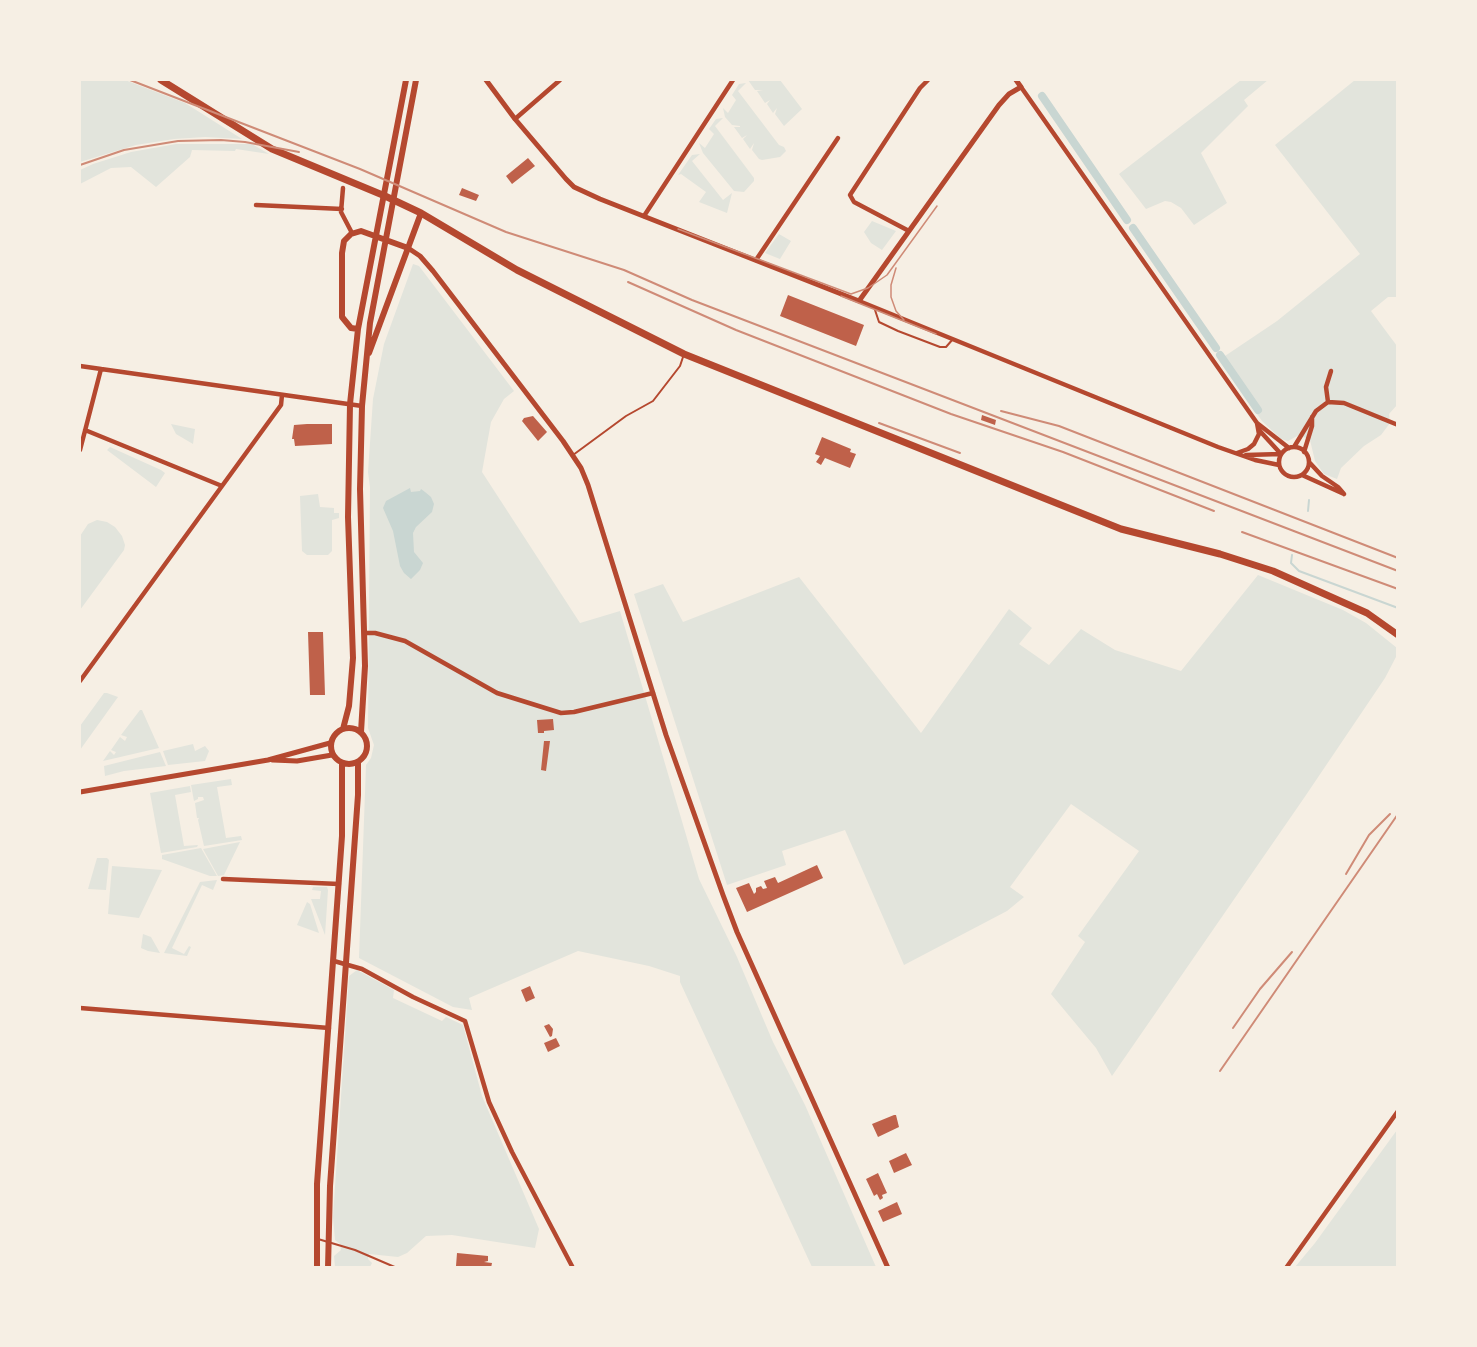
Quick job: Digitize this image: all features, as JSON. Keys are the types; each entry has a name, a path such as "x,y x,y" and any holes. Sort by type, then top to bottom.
{"main road":[{"path":"161,80 258,142 421,213 517,270 684,354 1121,529 1220,554 1273,571 1367,614 1398,635"},
{"path":"343,729 349,706 353,658 348,517 350,404 358,329 406,81"},
{"path":"361,732 355,729 343,729 335,734 330,742 332,755 342,764 358,762 363,758 367,745 361,732 365,633 360,478 362,406 377,281 416,82"},
{"path":"366,361 421,213"},
{"path":"358,329 351,328 342,317 344,241 352,233 361,231 408,248"},
{"path":"328,1268 330,1186 358,795 358,762"},
{"path":"316,1268 317,1184 344,795 342,764"}],"street":[{"path":"486,80 570,184 582,191 1236,453 1279,465"},
{"path":"515,118 560,80"},
{"path":"644,216 733,80"},
{"path":"909,231 854,202 850,195 928,80"},
{"path":"1016,80 1257,423 1291,448 1304,452"},
{"path":"859,301 999,105 1009,94 1021,87"},
{"path":"756,260 838,138"},
{"path":"343,188 343,216 352,233"},
{"path":"256,205 342,209"},
{"path":"408,248 420,256 433,271 573,455 588,485 666,735 737,932 888,1268"},
{"path":"80,366 362,406"},
{"path":"80,450 102,369"},
{"path":"1328,402 1326,387 1331,371"},
{"path":"80,681 281,405 282,395"},
{"path":"1244,455 1281,454 1291,448 1321,405 1328,402 1344,403 1398,425"},
{"path":"1281,454 1279,465 1281,471 1289,477 1302,475 1344,494 1322,476 1309,462 1304,452 1312,426 1312,417"},
{"path":"1236,453 1254,444 1259,434 1257,423"},
{"path":"86,430 222,486"},
{"path":"1259,430 1281,454"},
{"path":"1302,475 1307,470 1309,462"},
{"path":"365,633 375,633 405,641 497,693 563,713 653,693"},
{"path":"80,792 268,760 330,742"},
{"path":"268,760 297,761 332,755"},
{"path":"223,879 339,884"},
{"path":"334,961 363,969 413,998 465,1021 489,1102 512,1152 573,1268"},
{"path":"80,1008 329,1028"},
{"path":"1286,1268 1398,1111"}],"lane":[{"path":"875,307 879,322 898,331 940,347 946,347 954,339"},
{"path":"573,455 626,416 653,401 680,366 684,354"},
{"path":"316,1239 328,1241 397,1268"}],"shaded area":[{"path":"80,80 125,80 185,103 242,139 205,137 174,139 136,145 80,162"},
{"path":"748,80 780,80 802,109 784,126 775,114 777,108 773,113 767,104 770,100 765,103 757,91 763,90 755,90"},
{"path":"1241,80 1268,80 1244,100 1248,106 1201,153 1227,203 1194,225 1181,208 1171,202 1165,201 1146,209 1119,174"},
{"path":"1355,80 1397,80 1397,297 1388,297 1371,311 1397,346 1397,405 1389,414 1390,423 1381,435 1364,446 1341,468 1337,479 1324,474 1315,461 1310,440 1299,435 1288,441 1281,439 1262,421 1219,360 1277,321 1360,254 1275,145"},
{"path":"746,83 738,91 779,145 784,147 786,151 780,157 759,159 752,150 754,143 750,149 743,139 747,135 742,138 734,127 740,126 732,125 725,117 723,108 728,113 736,100 732,95 739,84"},
{"path":"723,118 715,126 754,178 744,192 734,191 703,153 699,143 705,148 714,134 709,129 716,119"},
{"path":"176,144 252,144 269,154 236,149 235,151 192,150 190,157 156,187 131,167 111,168 80,184 80,170 93,164 131,152"},
{"path":"700,154 692,161 723,200 732,193 727,213 699,202 706,192 681,174 678,175 692,155"},
{"path":"872,221 896,231 882,250 871,243 864,232"},
{"path":"779,234 791,241 780,259 765,253"},
{"path":"413,264 419,266 514,391 504,399 491,422 482,472 580,623 620,611 699,879 737,957 773,1042 805,1105 876,1267 812,1267 680,982 680,976 649,966 578,951 469,998 472,1010 453,1007 359,958 366,765 371,758 374,745 368,728 370,487 368,472 373,399 384,344"},
{"path":"171,424 195,429 193,444 176,434"},
{"path":"110,447 165,473 156,487 107,450"},
{"path":"410,488 411,492 421,489 431,497 434,504 432,512 416,527 413,533 414,552 423,563 411,579 400,566 393,531 383,508 386,501"},
{"path":"318,494 320,507 334,508 334,513 339,513 339,518 332,520 332,551 328,555 307,555 302,551 300,496"},
{"path":"97,520 115,527 125,545 124,550 80,610 80,536 88,524"},
{"path":"1258,575 1343,610 1366,623 1397,648 1397,655 1385,678 1304,798 1112,1076 1096,1048 1051,994 1085,942 1078,936 1139,851 1071,804 1010,887 1024,897 1007,911 904,965 845,830 782,851 786,865 727,885 634,594 663,584 683,622 799,577 921,733 1009,609 1032,628 1019,644 1049,665 1081,629 1115,650 1181,671"},
{"path":"104,693 118,697 80,750 80,726"},
{"path":"140,710 159,748 103,761 110,751 114,755 116,752 111,750 120,737 125,741 127,737 121,735"},
{"path":"193,744 195,751 205,746 209,751 205,761 168,765 163,751"},
{"path":"160,752 166,766 124,771 105,776 104,766"},
{"path":"231,779 232,785 217,787 226,838 241,836 242,840 204,846 195,803 204,800 203,797 198,797 194,801 191,785"},
{"path":"190,786 191,792 175,795 184,846 198,845 161,853 150,793"},
{"path":"240,842 224,875 218,876 203,849"},
{"path":"201,848 217,876 210,876 162,859 162,855"},
{"path":"97,858 109,860 106,890 88,889"},
{"path":"112,866 162,870 139,918 108,914"},
{"path":"217,880 213,890 202,885 172,948 184,954 189,946 191,947 187,956 164,953 200,882"},
{"path":"313,887 327,887 328,890 325,935 311,899 320,899 321,891 312,890"},
{"path":"307,902 310,904 319,933 297,925"},
{"path":"143,934 151,937 160,953 141,948"},
{"path":"357,970 394,990 393,998 442,1021 446,1017 463,1025 482,1096 539,1229 535,1248 452,1235 426,1236 407,1253 398,1257 369,1254 368,1259 372,1263 370,1267 335,1267 334,1256 341,1250 340,1244 335,1240 333,1217 349,976"},
{"path":"1397,1130 1397,1267 1295,1267 1315,1243"}],"building":[{"path":"528,158 535,166 512,184 506,176"},
{"path":"462,188 479,195 476,201 459,195"},
{"path":"788,295 864,325 856,346 780,316"},
{"path":"982,415 996,420 995,425 981,420"},
{"path":"533,416 547,432 538,441 522,421 524,418"},
{"path":"332,424 332,444 295,446 294,439 292,439 294,425"},
{"path":"822,437 851,449 850,452 856,454 850,468 825,458 821,465 816,462 820,456 815,454"},
{"path":"308,632 323,632 325,695 310,695"},
{"path":"553,719 554,730 538,733 537,720"},
{"path":"544,741 550,741 546,771 541,770"},
{"path":"817,865 823,878 747,912 736,888 749,883 754,894 756,888 761,886 763,889 767,888 764,881 775,877 778,883"},
{"path":"530,986 535,998 526,1002 521,990"},
{"path":"549,1024 553,1029 550,1037 544,1026"},
{"path":"556,1038 560,1046 548,1052 544,1043"},
{"path":"896,1115 899,1127 878,1137 872,1124"},
{"path":"906,1153 912,1165 894,1173 889,1161"},
{"path":"878,1173 887,1193 882,1195 883,1198 880,1200 877,1194 874,1196 866,1179"},
{"path":"897,1202 902,1214 883,1222 878,1211"},
{"path":"457,1253 488,1256 488,1261 484,1262 492,1263 491,1268 456,1266"}],"waterway":[{"path":"1042,96 1127,220"},
{"path":"1133,228 1216,348"},
{"path":"1220,355 1258,410"},
{"path":"1308,511 1309,500"},
{"path":"1292,555 1291,563 1299,571 1398,608"}],"tram line":[{"path":"678,229 851,294 868,288 887,275 937,206"},
{"path":"896,268 891,285 891,297 896,311 904,320"},
{"path":"841,296 936,334"}],"railway":[{"path":"130,80 360,169 506,232 624,270 692,300 1398,571"},
{"path":"80,165 124,150 178,141 245,142 299,152"},
{"path":"628,282 736,330 951,414 1063,452 1214,511"},
{"path":"1001,411 1059,426 1398,558"},
{"path":"879,423 960,453"},
{"path":"1242,532 1398,589"},
{"path":"1346,874 1369,835 1390,814"},
{"path":"1220,1071 1398,814"},
{"path":"1233,1028 1260,989 1292,952"}]}
